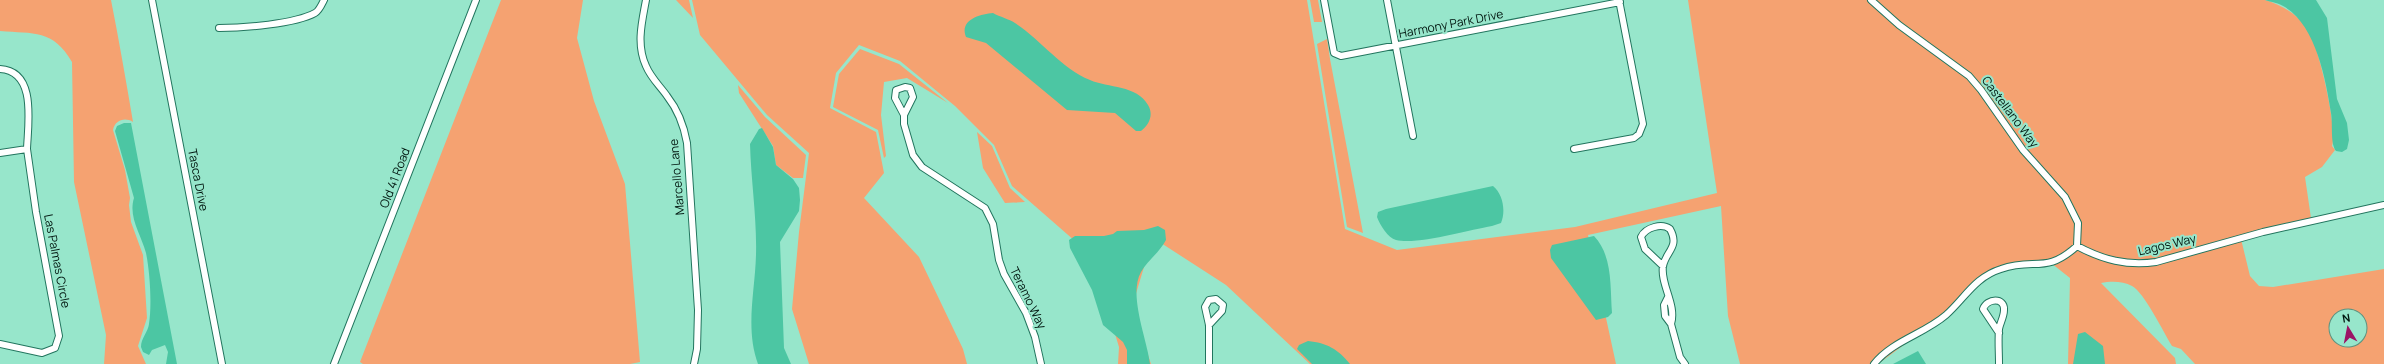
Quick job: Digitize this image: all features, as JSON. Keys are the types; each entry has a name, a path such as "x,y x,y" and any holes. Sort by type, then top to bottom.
{"street":[{"name":"Tasca Drive","path":"152,0 222,364"},
{"path":"219,28 241,28 305,17 317,12 324,0"},
{"name":"Old 41 Road","path":"334,364 476,0"},
{"name":"Marcello Lane","path":"646,0 640,32 643,59 650,75 676,108 681,119 687,143 698,310 697,349 694,364"},
{"name":"Harmony Park Drive","path":"1324,0 1334,53 1341,56 1619,1"},
{"path":"1387,0 1413,136"},
{"name":"Castellano Way","path":"1871,0 1899,25 1969,76 1982,90 2023,150 2065,197 2078,223 2077,246"},
{"path":"1574,149 1634,138 1639,134 1643,124 1619,1"},
{"path":"0,69 12,71 18,75 26,90 27,149 0,153"},
{"name":"Teramo Way","path":"904,115 906,137 913,155 922,168 985,208 993,224 999,260 1004,274 1026,313 1035,337 1040,364"},
{"name":"Las Palmas Circle","path":"0,344 42,353 55,348 58,343 59,329 36,212 27,149"},
{"name":"Lagos Way","path":"2077,246 2113,261 2147,263 2263,232 2384,206"},
{"path":"1663,266 1645,249 1641,236 1648,229 1663,226 1670,229 1674,239 1673,247 1663,266 1668,298 1672,305 1671,324 1680,357 1685,364"},
{"path":"1874,364 1892,347 1926,329 1946,314 1967,291 1983,277 2002,268 2023,264 2054,263 2077,246"},
{"path":"1999,333 1983,309 1985,305 1992,300 1997,300 2002,303 2004,309 1999,333 1999,364"},
{"path":"1209,325 1209,364"},
{"path":"1678,364 1680,357"}],"shaded area":[{"path":"0,0 111,0 133,122 130,120 121,120 116,124 113,130 125,170 130,198 129,205 131,222 143,255 147,318 138,346 146,364 104,364 106,335 74,182 72,62 65,51 50,38 33,33 0,31"},
{"path":"501,0 583,0 577,38 594,101 625,184 640,362 630,364 363,364 360,362"},
{"path":"676,0 689,0 693,18"},
{"path":"692,0 1307,0 1345,229 1397,250 1575,227 1717,193 1688,0 2265,0 2285,8 2296,16 2310,33 2314,42 2327,90 2332,124 2332,146 2335,150 2322,167 2305,177 2312,225 2293,227 2241,239 2250,276 2259,286 2273,287 2384,269 2384,364 2195,364 2181,349 2172,346 2154,313 2137,290 2128,284 2113,282 2101,283 2175,358 2176,364 2068,364 2070,278 2051,263 2022,265 1994,272 1955,307 1878,364 1740,364 1728,316 1721,206 1588,235 1616,364 1310,364 1226,285 1161,243 1147,257 1132,307 1151,364 1118,364 1119,347 1091,255 1012,186 994,145 955,106 900,61 859,45 836,73 830,108 876,132 884,173 864,198 919,257 963,349 967,364 809,364 792,309 799,232 809,153 767,115 700,35"},
{"path":"1310,0 1318,0 1322,22 1314,22"},
{"path":"2265,0 2316,0 2327,18 2337,99 2347,123 2349,140 2347,149 2342,152 2336,151 2334,148 2332,139 2332,118 2326,85 2318,55 2312,40 2305,27 2296,16 2285,7"},
{"path":"993,13 1015,23 1034,37 1060,61 1080,75 1097,83 1130,90 1137,94 1148,105 1151,112 1150,120 1146,126 1141,131 1136,131 1115,113 1067,110 986,43 966,37 965,26 968,22 982,15"},
{"path":"1327,39 1363,233 1347,227 1317,44"},
{"path":"860,49 899,64 948,103 907,78 884,82 881,115 886,156 884,158 878,130 833,107 839,74"},
{"path":"738,85 765,117 806,155 803,178 793,178 776,165 773,146 739,93"},
{"path":"124,123 131,123 177,364 166,364 168,352 165,345 152,350 149,355 143,352 141,347 149,324 149,279 146,253 134,219 134,198 115,131 117,126"},
{"path":"762,128 773,147 776,165 793,179 799,188 799,211 780,242 784,348 791,364 758,364 752,337 751,323 756,241 750,144 759,129"},
{"path":"977,132 992,146 1010,188 1025,202 1005,203 983,168"},
{"path":"1493,186 1499,193 1503,203 1503,218 1501,223 1492,226 1430,239 1405,241 1396,240 1390,237 1382,227 1377,217 1378,212 1386,209"},
{"path":"1158,226 1165,230 1166,240 1141,272 1136,293 1137,305 1150,364 1127,364 1127,350 1123,342 1103,325 1092,290 1070,248 1069,240 1075,236 1104,236 1113,234 1117,231 1144,230"},
{"path":"1594,236 1605,253 1608,262 1612,313 1608,317 1596,320 1551,258 1550,250 1552,245"},
{"path":"2085,332 2103,346 2105,364 2073,364 2078,334"},
{"path":"1308,341 1321,343 1332,348 1341,354 1350,364 1312,364 1297,349 1299,345"},
{"path":"1918,351 1926,364 1893,364"}]}
